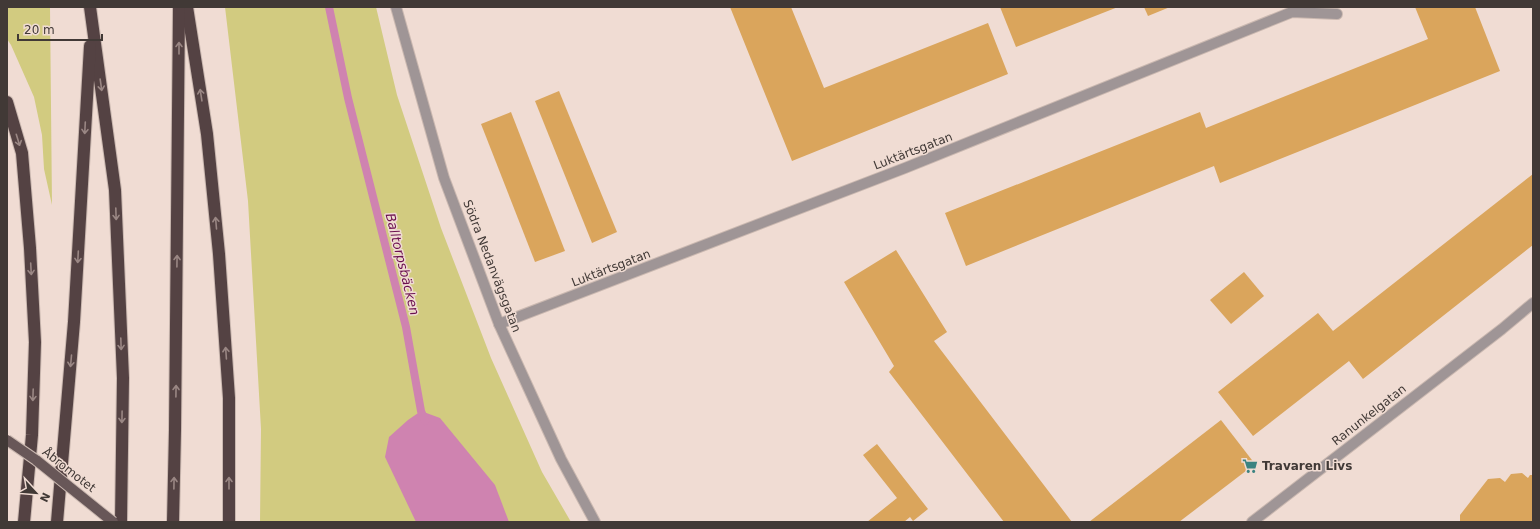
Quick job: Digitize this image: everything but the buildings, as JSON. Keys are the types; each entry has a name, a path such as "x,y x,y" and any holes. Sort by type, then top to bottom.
{"highway":[{"path":"173,522 176,406 179,7"},
{"path":"187,7 207,134 219,254 229,398 229,522"},
{"path":"57,522 74,322 91,13"},
{"path":"91,13 115,190 123,378 121,522"},
{"path":"7,102 22,153 30,248 35,342 32,435 24,522"}],"main road":[{"name":"Åbromotet","path":"7,440 36,460 113,522"}],"street":[{"name":"Södra Nedanvägsgatan","path":"396,7 444,178 499,324 561,459 595,522"},
{"name":"Luktärtsgatan","path":"499,324 905,168 1292,12 1336,14"},
{"name":"Ranunkelgatan","path":"1252,522 1502,329 1533,303"}],"shaded area":[{"path":"7,7 50,7 52,205 44,169 42,135 34,97 7,39"},
{"path":"225,7 376,7 397,95 441,228 491,358 542,472 571,522 260,522 261,429 248,201"},
{"path":"421,411 440,418 495,485 509,522 416,522 385,457 389,437 408,420"}],"waterway":[{"name":"Balltorpsbäcken","path":"329,7 348,98 406,327 421,411 425,421"}],"place":[{"name":"Travaren Livs","path":"1250,466"}]}
